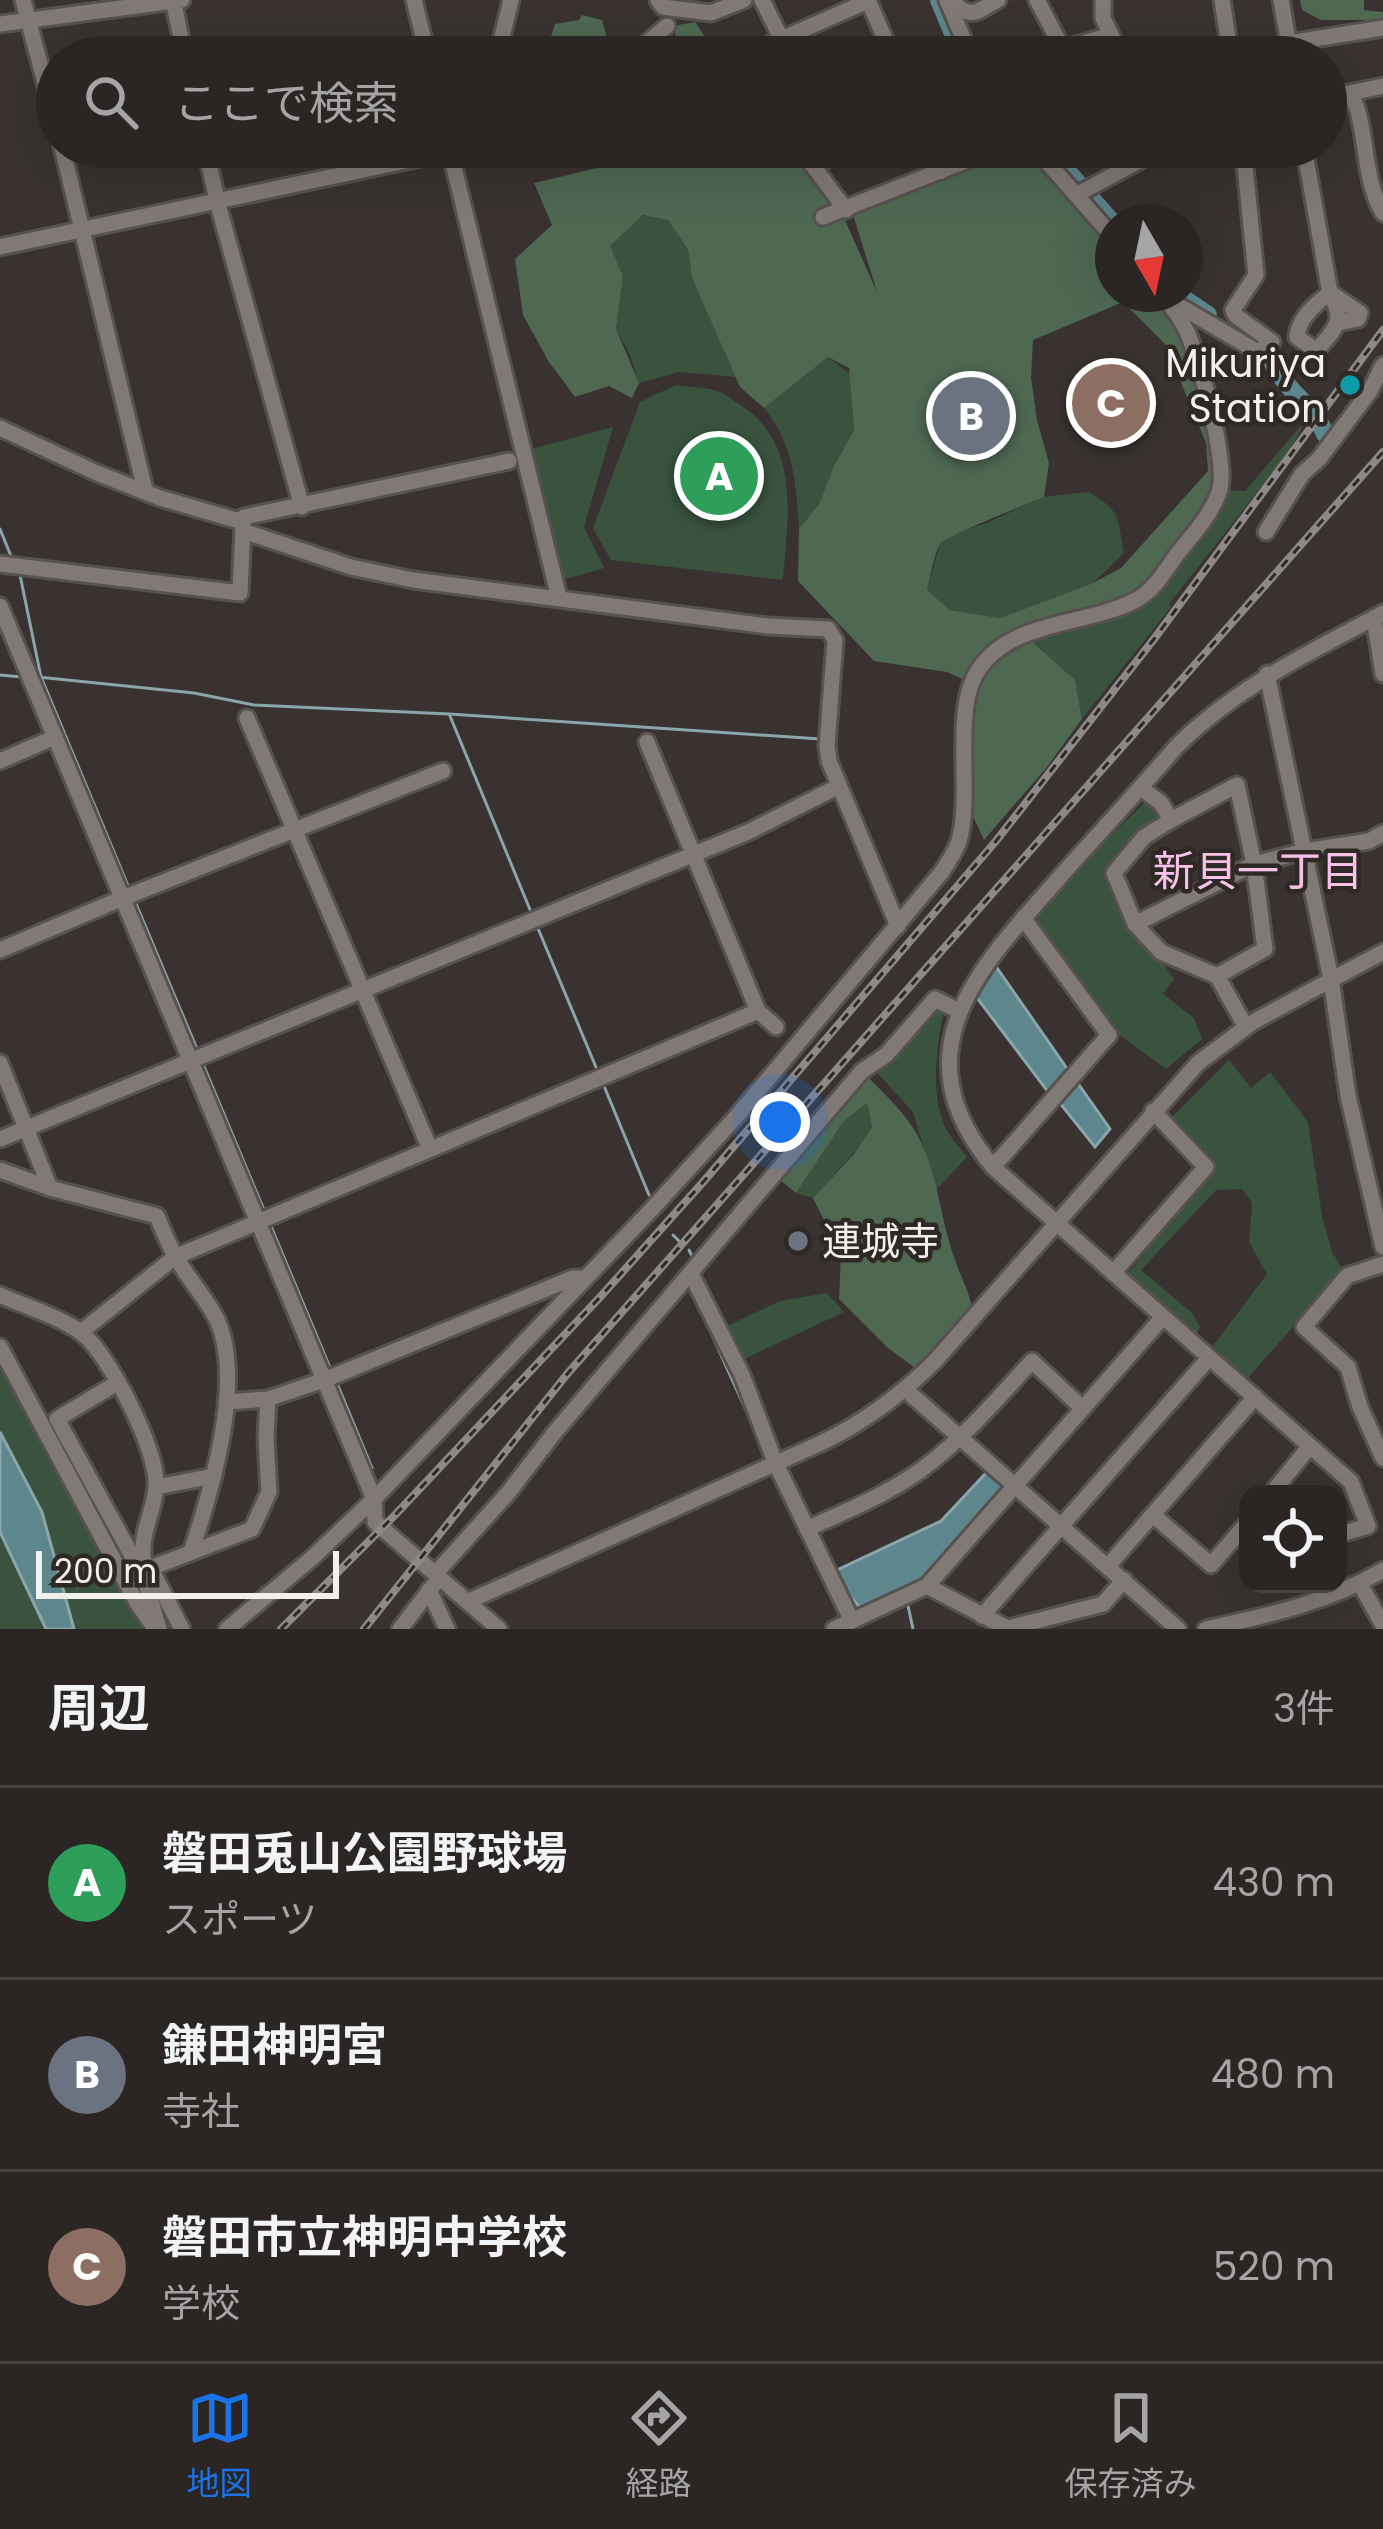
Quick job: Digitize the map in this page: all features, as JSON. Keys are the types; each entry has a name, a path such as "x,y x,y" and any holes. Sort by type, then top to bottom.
{"street":[{"path":"22,0 36,53"},
{"path":"0,25 182,0"},
{"path":"414,0 423,36"},
{"path":"503,36 512,0"},
{"path":"658,0 663,7 711,13 744,0"},
{"path":"762,0 780,36"},
{"path":"949,0 970,14 998,0"},
{"path":"949,0 963,36"},
{"path":"1037,0 1056,36"},
{"path":"1103,0 1103,17 1111,34 1106,36"},
{"path":"1222,0 1228,36"},
{"path":"1281,0 1287,36"},
{"path":"173,1 180,36"},
{"path":"786,36 868,1 884,36"},
{"path":"655,36 667,26"},
{"path":"1347,37 1383,28"},
{"path":"1347,94 1383,86"},
{"path":"1351,93 1368,179 1383,213"},
{"path":"67,168 145,490"},
{"path":"210,168 302,507"},
{"path":"0,248 363,168"},
{"path":"449,168 559,598"},
{"path":"814,168 846,210"},
{"path":"824,217 950,168"},
{"path":"1052,168 1095,217"},
{"path":"1076,195 1125,168"},
{"path":"1189,312 1258,352 1271,342 1233,310 1256,275 1245,168"},
{"path":"1308,168 1330,293 1339,314 1338,323 1314,349 1297,337 1297,329 1315,303 1330,293"},
{"path":"227,1629 374,1498 585,1278 736,1117 941,873 958,844 962,824 967,704 979,668 1004,644 1145,594 1210,511 1220,490 1221,452 1191,341 1173,312"},
{"path":"1266,532 1302,474 1378,389 1383,365"},
{"path":"0,428 97,473 371,572 767,626 828,629 835,640 829,761 898,926"},
{"path":"0,564 240,593 244,517 509,461"},
{"path":"0,605 374,1498 375,1522 435,1580 469,1601 499,1629"},
{"path":"1347,1532 1368,1526 1351,1482 993,1167 970,1138 954,1104 949,1064 958,1011 983,968 1200,723 1267,674 1378,615 1383,674"},
{"path":"1267,674 1331,980 1348,1096 1383,1247"},
{"path":"247,718 430,1149"},
{"path":"0,761 55,737"},
{"path":"647,742 758,1011 776,1027"},
{"path":"0,950 443,771"},
{"path":"1217,976 1265,949 1237,785 1144,837 1114,872 1135,924 1161,952 1217,976 1246,1027"},
{"path":"0,1138 748,832 839,786"},
{"path":"1142,788 1161,803 1171,820"},
{"path":"1135,924 1254,864 1369,841 1383,833"},
{"path":"993,1167 1109,1035 1023,918"},
{"path":"469,1601 848,1430 906,1390 1198,1063 1246,1027 1383,952"},
{"path":"400,1629 555,1432 862,1071 886,1055 935,999 958,1011"},
{"path":"81,1332 175,1256 758,1011"},
{"path":"0,1064 50,1188"},
{"path":"1113,1273 1206,1166 1154,1111"},
{"path":"0,1170 157,1216 175,1256 216,1318 227,1356 226,1402 214,1475 191,1552"},
{"path":"1383,1264 1347,1276 1304,1327 1348,1366 1383,1458"},
{"path":"691,1274 742,1375 775,1462 859,1622"},
{"path":"226,1402 268,1399 324,1380 573,1278 585,1278"},
{"path":"0,1295 81,1332 98,1349 142,1430 155,1472 143,1543 158,1629"},
{"path":"834,1629 859,1622 927,1586 1163,1317"},
{"path":"0,1346 137,1603 158,1629"},
{"path":"982,1616 1209,1358"},
{"path":"807,1528 884,1494 923,1468 961,1437 1032,1361 1082,1408"},
{"path":"117,1383 57,1419 132,1556 147,1569 182,1629"},
{"path":"906,1390 1178,1629"},
{"path":"1108,1566 1255,1397"},
{"path":"147,1569 252,1529 269,1492 268,1399"},
{"path":"1278,1485 1310,1446"},
{"path":"156,1486 214,1475"},
{"path":"1153,1515 1211,1565 1239,1533"},
{"path":"345,1524 375,1522"},
{"path":"1234,1539 1239,1544"},
{"path":"1206,1629 1303,1607 1383,1570"},
{"path":"435,1580 447,1629"},
{"path":"927,1586 1008,1629 1103,1604 1124,1580"},
{"path":"1360,1584 1383,1625"}],"green space":[{"path":"1300,0 1364,0 1364,10 1383,12 1383,20 1321,20 1302,10"},
{"path":"582,15 602,20 606,36 551,36 555,24 579,20"},
{"path":"695,22 705,36 676,36 673,26"},
{"path":"597,168 804,168 844,218 877,292 851,208 946,168 1043,168 1095,224 1095,312 1099,312 1033,340 1031,377 1049,463 1044,497 945,540 927,590 950,610 1000,618 1121,568 1208,471 1206,443 1165,344 1133,312 1169,312 1189,345 1221,485 1135,601 1026,636 1075,680 1082,719 984,840 963,795 971,683 947,672 874,661 798,581 799,529 819,504 854,430 849,368 828,357 764,408 740,387 692,278 688,250 668,220 643,215 610,246 623,276 616,329 639,383 632,398 609,386 575,397 523,315 515,259 552,225 534,183"},
{"path":"643,215 668,220 688,251 692,278 736,377 679,372 639,383 616,329 623,276 610,246"},
{"path":"828,357 850,374 854,430 819,504 799,529 787,450 764,408"},
{"path":"676,385 724,394 759,420 773,439 788,507 783,580 611,560 593,528 640,402"},
{"path":"1306,420 1289,452 1082,719 1075,680 1025,635 1079,619 1220,490 1245,491"},
{"path":"613,427 584,527 604,568 563,580 531,449"},
{"path":"1088,492 1116,516 1124,553 1093,583 1000,618 950,610 927,590 940,544 947,536 1044,497"},
{"path":"1146,801 1159,809 1164,820 1108,870 1174,979 1163,994 1194,1018 1202,1039 1166,1069 1114,1031 1038,926 1038,916 1075,872"},
{"path":"937,1009 944,1009 937,1056 938,1105 949,1134 967,1157 936,1190 913,1112 874,1069"},
{"path":"1229,1060 1251,1088 1270,1072 1308,1122 1322,1216 1332,1252 1343,1270 1247,1379 1213,1346 1267,1274 1249,1242 1252,1203 1242,1189 1216,1190 1141,1270 1192,1313 1200,1327 1196,1336 1126,1276 1214,1167 1170,1119"},
{"path":"862,1071 902,1113 921,1142 973,1309 974,1317 922,1373 888,1348 839,1299 841,1255 813,1198 872,1127 867,1103 844,1121 796,1193 773,1174"},
{"path":"867,1102 872,1127 858,1148 813,1198 796,1193 844,1121"},
{"path":"827,1293 844,1312 742,1360 725,1327 780,1301"},
{"path":"0,1368 142,1629 0,1629"}],"water":[{"path":"995,965 1068,1070 1049,1093 974,994"},
{"path":"1077,1082 1110,1129 1095,1147 1059,1102"},
{"path":"0,1432 42,1512 74,1629 46,1629 0,1532"},
{"path":"987,1472 1002,1490 922,1582 860,1608 837,1570 941,1521"}],"waterway":[{"path":"939,0 954,36"},
{"path":"1065,168 1096,204"},
{"path":"1203,312 1208,315"},
{"path":"1252,342 1317,418 1325,434"},
{"path":"0,529 13,561"},
{"path":"20,575 41,677 129,888"},
{"path":"0,675 22,677"},
{"path":"38,677 194,693 254,705 820,739"},
{"path":"450,716 531,912"},
{"path":"134,899 197,1049"},
{"path":"537,926 598,1072"},
{"path":"203,1064 264,1210"},
{"path":"604,1086 649,1195"},
{"path":"270,1224 331,1370"},
{"path":"673,1235 679,1241"},
{"path":"689,1250 694,1260"},
{"path":"698,1304 758,1437"},
{"path":"336,1381 372,1468"},
{"path":"818,1567 841,1619"},
{"path":"907,1601 913,1629"}],"railway":[{"path":"281,1629 602,1295 996,841 1154,639 1383,330"},
{"path":"364,1629 568,1373 1383,452"}],"place":[{"name":"Mikuriya Station","path":"1350,385"},
{"name":"磐田市立神明中学校","path":"1111,403"},
{"name":"鎌田神明宮","path":"971,416"},
{"name":"磐田兎山公園野球場","path":"719,476"},
{"name":"連城寺","path":"798,1241"}],"district":[{"name":"新貝一丁目","path":"1258,871"}]}
